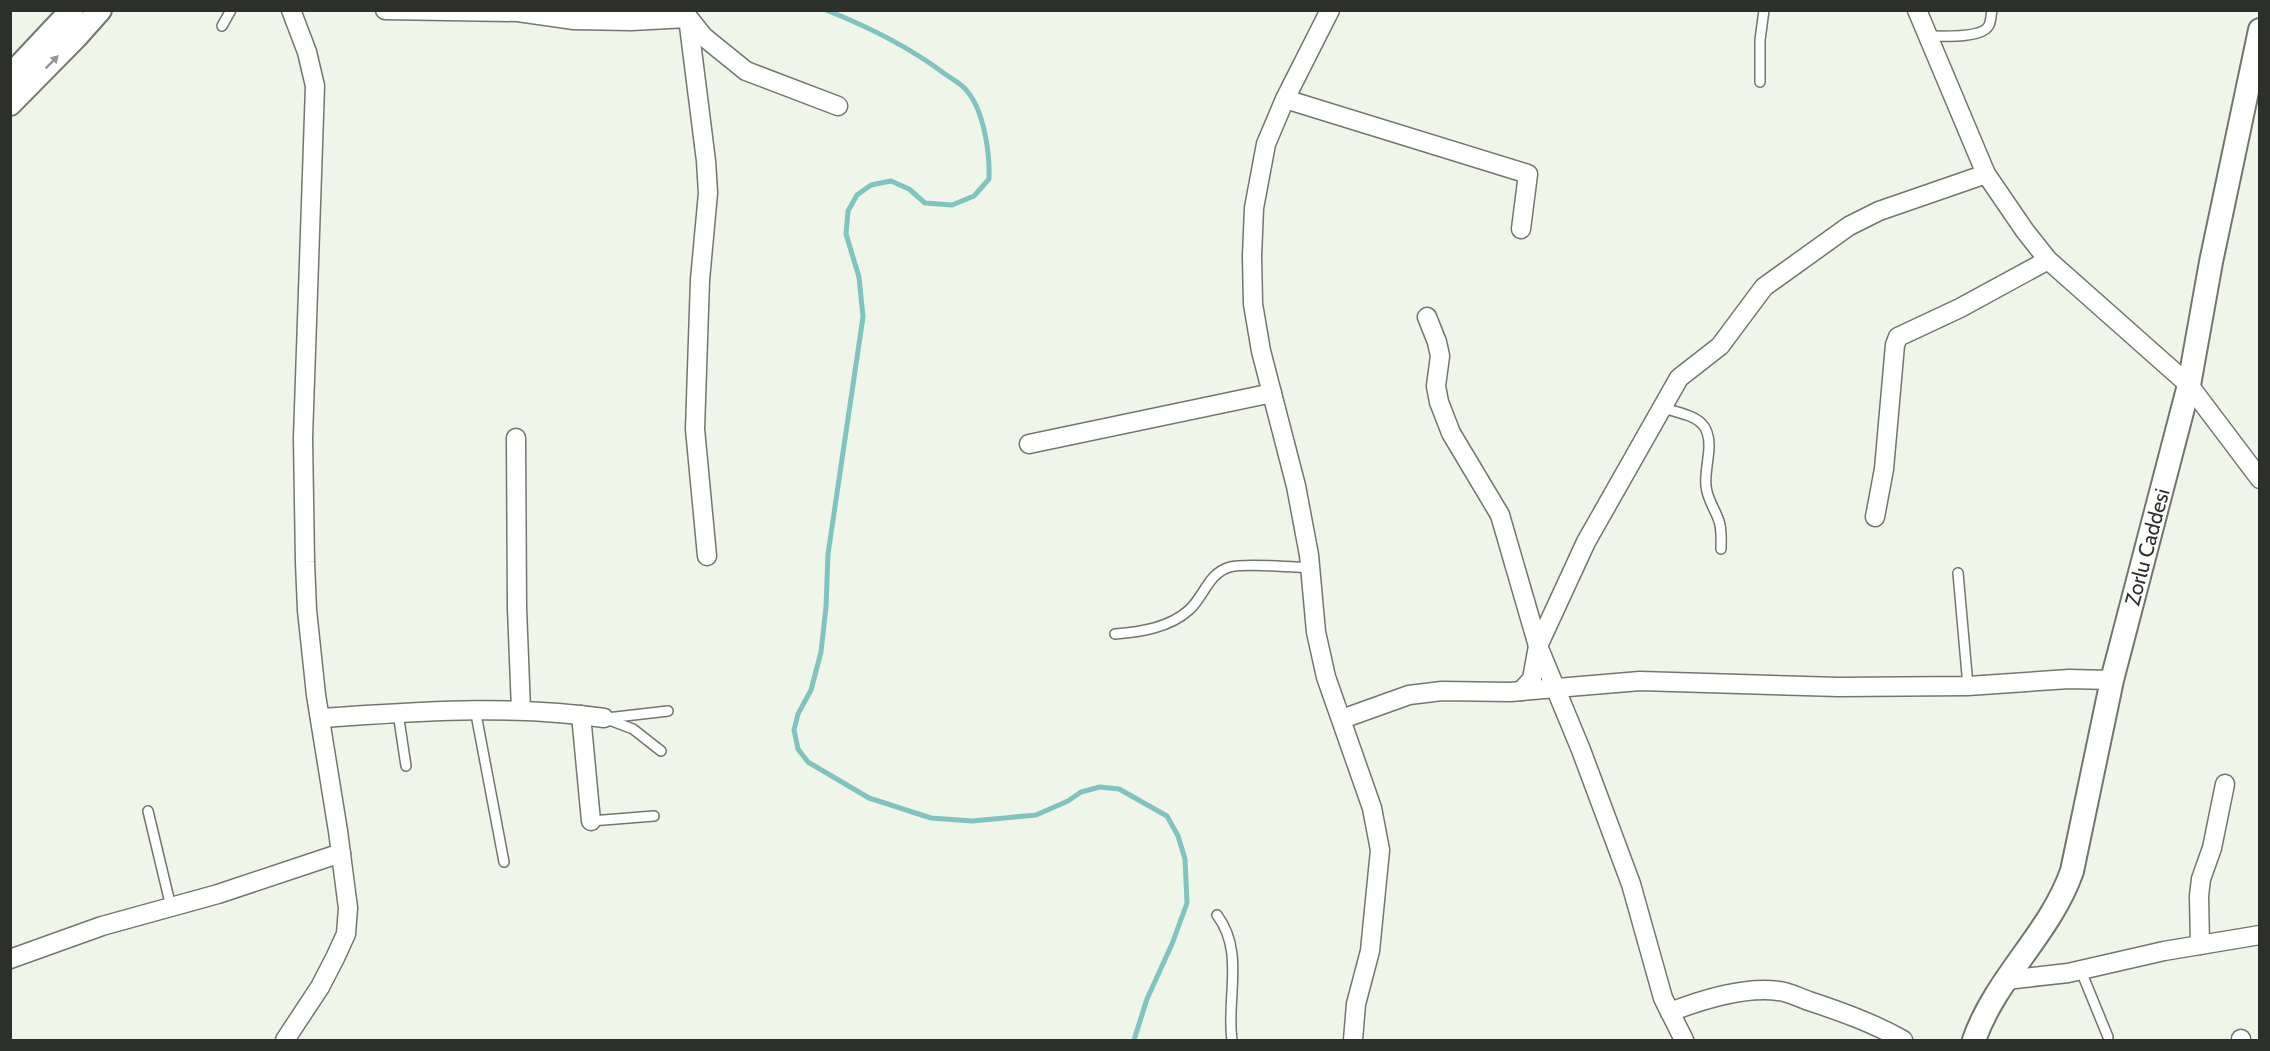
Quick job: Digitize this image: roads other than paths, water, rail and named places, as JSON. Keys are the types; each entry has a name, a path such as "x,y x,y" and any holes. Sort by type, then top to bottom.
{"street":[{"path":"10,75 72,10"},
{"path":"10,104 100,10"},
{"path":"285,1041 320,987 346,934 348,908 320,718 307,610 303,438 315,86 307,52 291,10"},
{"path":"385,10 518,12 574,20 631,21 686,14"},
{"path":"1330,10 1285,99 1266,144 1254,208 1253,304 1261,351 1296,486 1310,568 1316,632 1326,677 1371,808 1380,850 1370,951 1356,1004 1353,1041"},
{"path":"1917,10 1986,174 2025,231 2048,260 2189,385 2259,479"},
{"path":"686,14 704,37 746,71 838,106"},
{"path":"686,14 706,161 708,193 700,280 695,429 706,556"},
{"name":"Zorlu Caddesi","path":"1974,1041 1978,1029 2006,980 2048,921 2063,895 2081,834 2112,680 2189,385 2218,227 2259,30"},
{"path":"1285,99 1528,174 1521,229"},
{"path":"1521,692 1532,679 1538,646 1586,542 1679,378 1720,346 1764,287 1849,226 1879,211 1986,174"},
{"path":"1875,517 1884,469 1895,345 1898,337 1959,308 2048,260"},
{"path":"1427,317 1440,356 1436,386 1439,402 1451,432 1500,515 1538,646 1581,750 1631,884 1663,998 1684,1041"},
{"path":"1029,444 1272,393"},
{"path":"516,438 517,608 521,710"},
{"path":"1342,719 1387,702 1426,692 1521,692 1640,681 1839,687 1968,686 2069,679 2112,680"},
{"path":"320,718 475,709 521,710 604,718"},
{"path":"581,715 591,821"},
{"path":"2200,945 2201,879 2212,849 2225,783"},
{"path":"10,959 102,926 218,894 341,853"},
{"path":"2006,980 2081,971 2200,945 2259,935"},
{"path":"1670,1012 1725,995 1752,991 1779,991 1871,1023 1903,1041"}],"lane":[{"path":"222,26 231,10"},
{"path":"1760,82 1760,40 1764,10"},
{"path":"1927,36 1969,35 1985,31 1989,25 1992,10"},
{"path":"1663,408 1693,417 1703,423 1709,432 1706,485 1708,496 1720,523 1721,549"},
{"path":"1115,634 1147,630 1179,618 1191,609 1210,580 1232,566 1310,568"},
{"path":"1958,573 1968,686"},
{"path":"475,709 504,861"},
{"path":"604,718 668,711"},
{"path":"398,713 406,766"},
{"path":"604,718 633,729 645,736 661,751"},
{"path":"148,811 171,907"},
{"path":"591,821 654,816"},
{"path":"1217,915 1225,925 1230,938 1233,957 1234,975 1229,1020 1232,1041"},
{"path":"2081,971 2108,1037"}],"waterway":[{"path":"826,10 873,30 902,46 965,88 973,99 982,121 987,145 989,179 974,196 952,205 925,203 909,189 891,181 871,185 857,195 848,211 846,234 859,277 863,317 828,554 821,652 811,690 798,714 794,730 798,749 808,762 869,798 931,818 972,821 1036,815 1068,801 1081,792 1100,787 1119,789 1167,816 1178,836 1185,859 1187,903 1172,944 1147,999 1134,1040"}]}
